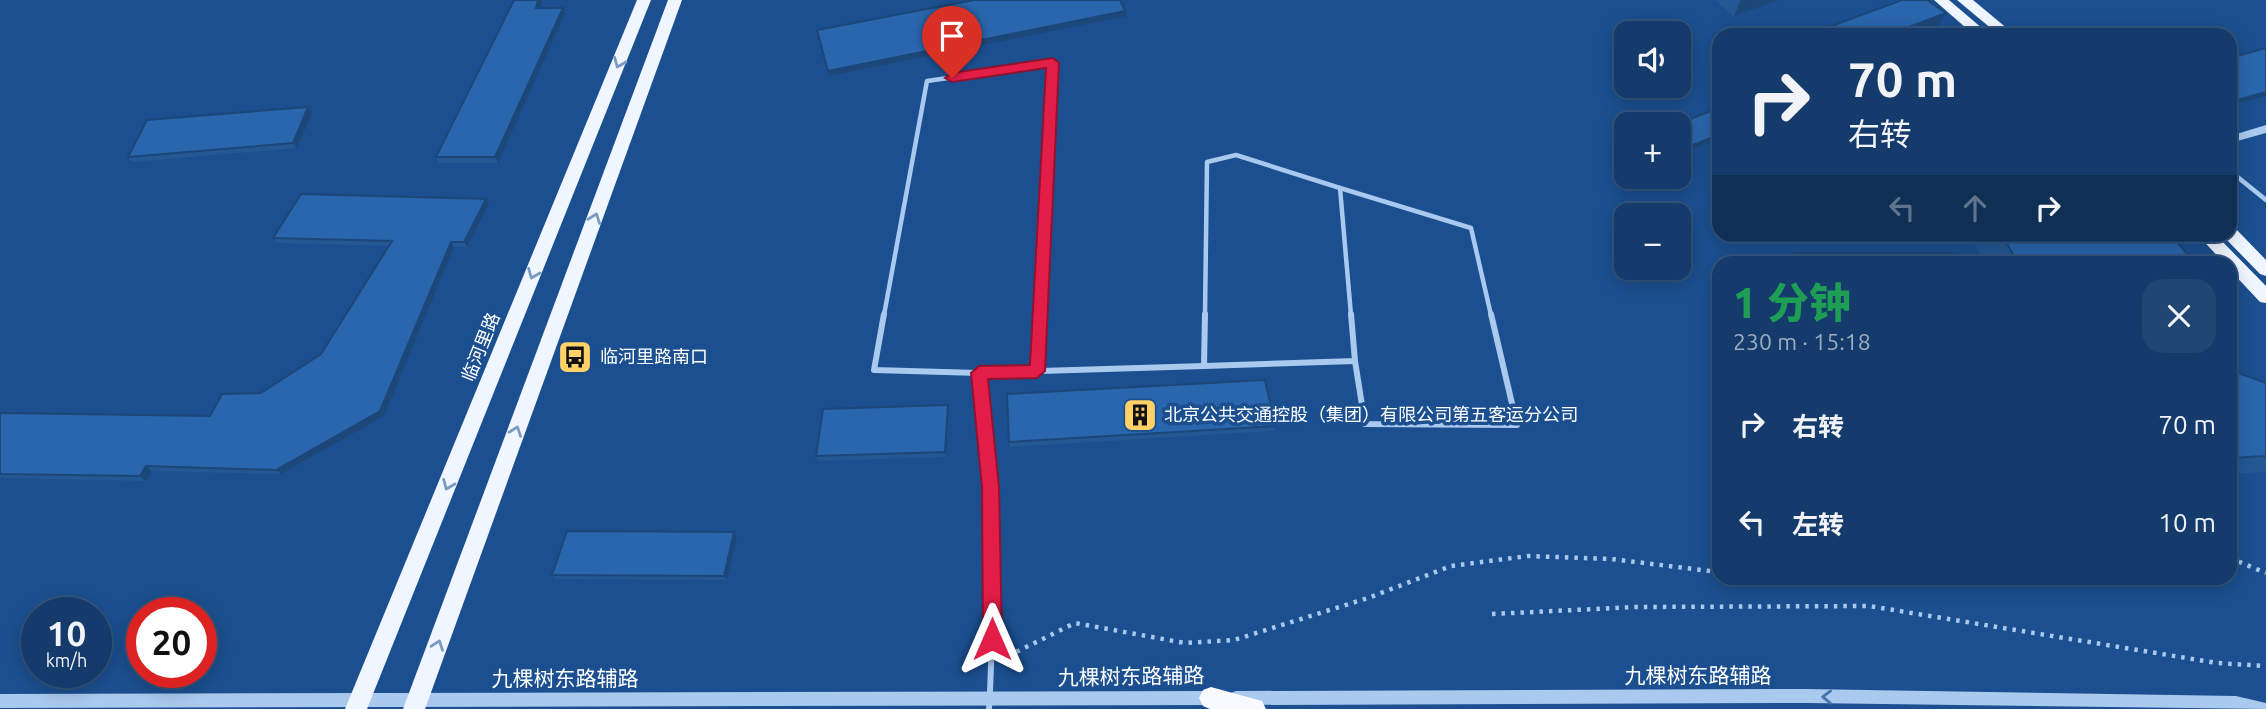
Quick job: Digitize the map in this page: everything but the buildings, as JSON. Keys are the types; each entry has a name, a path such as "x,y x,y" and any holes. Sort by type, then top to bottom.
{"highway":[{"path":"1211,698 1254,709"}],"main road":[{"name":"临河里路","path":"359,704 644,0"},
{"path":"416,704 675,0"},
{"path":"1941,0 1975,28"},
{"path":"1964,0 1999,28"},
{"path":"2237,240 2266,270"},
{"path":"2213,242 2226,256"},
{"path":"2237,268 2266,298"}],"street":[{"path":"2237,138 2266,129"},
{"name":"九棵树东路辅路","path":"0,701 989,704 1211,698 1806,696 2236,703 2262,709"}],"lane":[{"path":"1037,371 1053,63 927,81 874,370 979,373 1355,361"},
{"path":"1204,367 1207,162 1236,155 1471,228 1517,425 1365,424 1355,361 1340,188"},
{"path":"2237,177 2266,200"},
{"path":"979,373 991,487 992,664 989,704"}],"path":[{"path":"992,664 1075,623 1185,643 1234,640 1368,598 1451,566 1515,558 1611,559 1712,571"},
{"path":"2237,561 2266,573"},
{"path":"1492,614 1636,607 1869,606 2217,663 2266,666"}],"place":[{"name":"临河里路南口","path":"575,357"},
{"name":"北京公共交通控股（集团）有限公司第五客运分公司","path":"1140,415"}],"route":[{"path":"952,78 1053,63 1037,371 979,373 991,487 992,639"}]}
